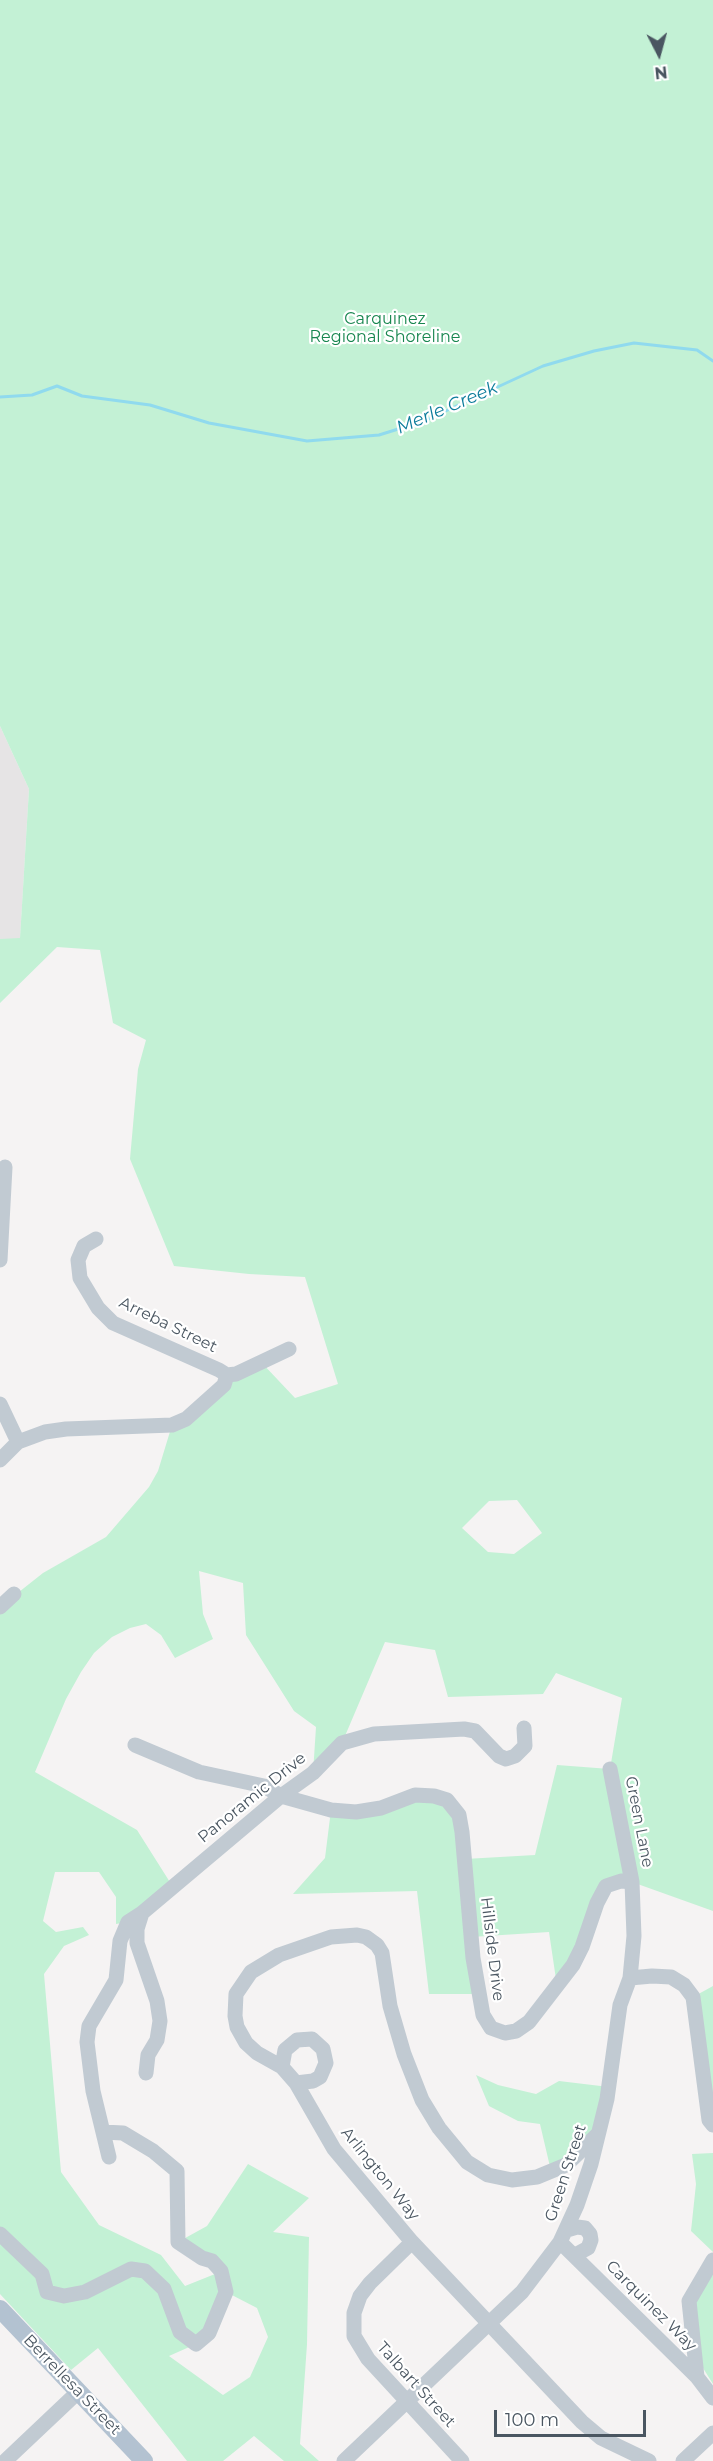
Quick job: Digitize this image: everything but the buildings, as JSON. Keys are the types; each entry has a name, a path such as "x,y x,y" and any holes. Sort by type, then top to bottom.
{"main road":[{"name":"Berrellesa Street","path":"0,2309 144,2461"}],"street":[{"path":"0,1260 5,1167"},
{"name":"Arreba Street","path":"0,1460 18,1442 45,1432 66,1429 171,1425 186,1419 224,1385 226,1375 219,1370 113,1323 98,1308 80,1278 78,1260 84,1246 96,1239"},
{"path":"226,1375 236,1374 289,1349"},
{"path":"0,1404 18,1442"},
{"path":"0,1607 14,1594"},
{"name":"Panoramic Drive","path":"109,2157 93,2091 87,2042 89,2026 116,1980 120,1941 128,1922 142,1913 281,1796 313,1773 342,1743 374,1734 464,1729 475,1731 506,1759 514,1756 525,1746 524,1728"},
{"name":"Hillside Drive","path":"135,1745 199,1772 264,1786 281,1796 332,1810 357,1812 381,1808 415,1795 434,1796 447,1800 459,1815 462,1832 473,1958 483,2015 491,2028 505,2034 516,2031 529,2022 573,1965 606,1886 621,1881 632,1882"},
{"name":"Green Lane","path":"610,1769 632,1882"},
{"path":"298,1785 297,1793 302,1801"},
{"name":"Green Street","path":"344,2461 522,2292 564,2236 591,2164 607,2099 620,2005 630,1978 634,1936 632,1882"},
{"path":"142,1913 137,1929 137,1943 157,2001 160,2020 157,2040 148,2055 146,2073"},
{"name":"Arlington Way","path":"598,2134 566,2165 537,2177 513,2180 488,2175 466,2162 439,2128 416,2084 404,2054 390,2006 382,1953 372,1941 357,1935 319,1940 279,1955 251,1972 240,1987 234,2007 241,2037 251,2049 282,2067 296,2083 334,2149 412,2242 582,2422 601,2438 649,2461"},
{"path":"630,1978 671,1977 684,1985 693,1997 709,2120 713,2125"},
{"path":"282,2067 285,2050 297,2040 312,2039 323,2049 327,2063 320,2077 313,2081 296,2083"},
{"path":"0,2234 42,2274 48,2292 64,2296 85,2292 131,2269 145,2271 164,2289 180,2332 196,2344 209,2333 226,2292 221,2271 212,2261 202,2258 178,2242 177,2171 153,2151 123,2133 103,2132"},
{"path":"564,2236 577,2227 585,2228 590,2234 591,2240 588,2248 575,2255"},
{"name":"Carquinez Way","path":"564,2236 575,2255 697,2377 713,2398"},
{"name":"Talbart Street","path":"412,2242 370,2283 360,2296 353,2324 354,2336 360,2348 462,2461"},
{"path":"697,2377 689,2301 713,2260"},
{"path":"5,2461 78,2392"},
{"path":"683,2461 713,2433"}],"shaded area":[{"path":"0,726 29,789 20,939 0,939"}],"green space":[{"name":"Carquinez Regional Shoreline","path":"0,0 713,0 713,1911 632,1882 611,1883 557,1986 549,1932 471,1937 479,1994 429,1994 417,1891 293,1894 325,1858 331,1810 400,1800 447,1800 465,1859 535,1855 557,1765 610,1769 622,1698 556,1673 543,1694 448,1697 435,1650 385,1642 342,1743 313,1773 316,1727 294,1711 246,1635 243,1583 199,1571 203,1614 213,1639 175,1658 161,1635 146,1624 130,1628 112,1637 94,1653 81,1672 66,1699 35,1772 137,1830 173,1887 128,1922 116,1924 116,1897 99,1872 55,1872 43,1921 56,1932 83,1927 89,1935 64,1946 44,1974 61,2172 99,2225 161,2255 185,2286 220,2272 178,2242 207,2226 248,2164 309,2198 273,2232 309,2237 307,2344 300,2444 319,2461 284,2461 254,2436 223,2461 187,2461 98,2348 71,2370 0,2294 0,1607 43,1573 106,1537 149,1487 158,1471 172,1425 224,1385 261,1362 295,1398 338,1384 305,1277 174,1266 130,1159 138,1069 146,1040 113,1023 100,950 57,947 0,1003 0,939 20,938 29,789 0,726","holes":["517,1500 542,1533 514,1554 488,1552 462,1528 489,1501","226,2292 257,2308 268,2337 250,2377 223,2395 169,2356 196,2344"]},
{"path":"713,1986 713,2125 693,1997"},
{"path":"476,2075 498,2085 536,2094 559,2081 609,2087 598,2134 551,2171 540,2124 518,2121 489,2106"},
{"path":"713,2153 713,2252 691,2231 696,2184 692,2154"},
{"path":"713,2274 713,2384 703,2368 694,2305"}],"waterway":[{"name":"Merle Creek","path":"0,397 32,395 57,386 82,396 150,405 209,423 307,441 379,435 424,421 543,366 594,351 634,343 697,350 713,361"}]}
